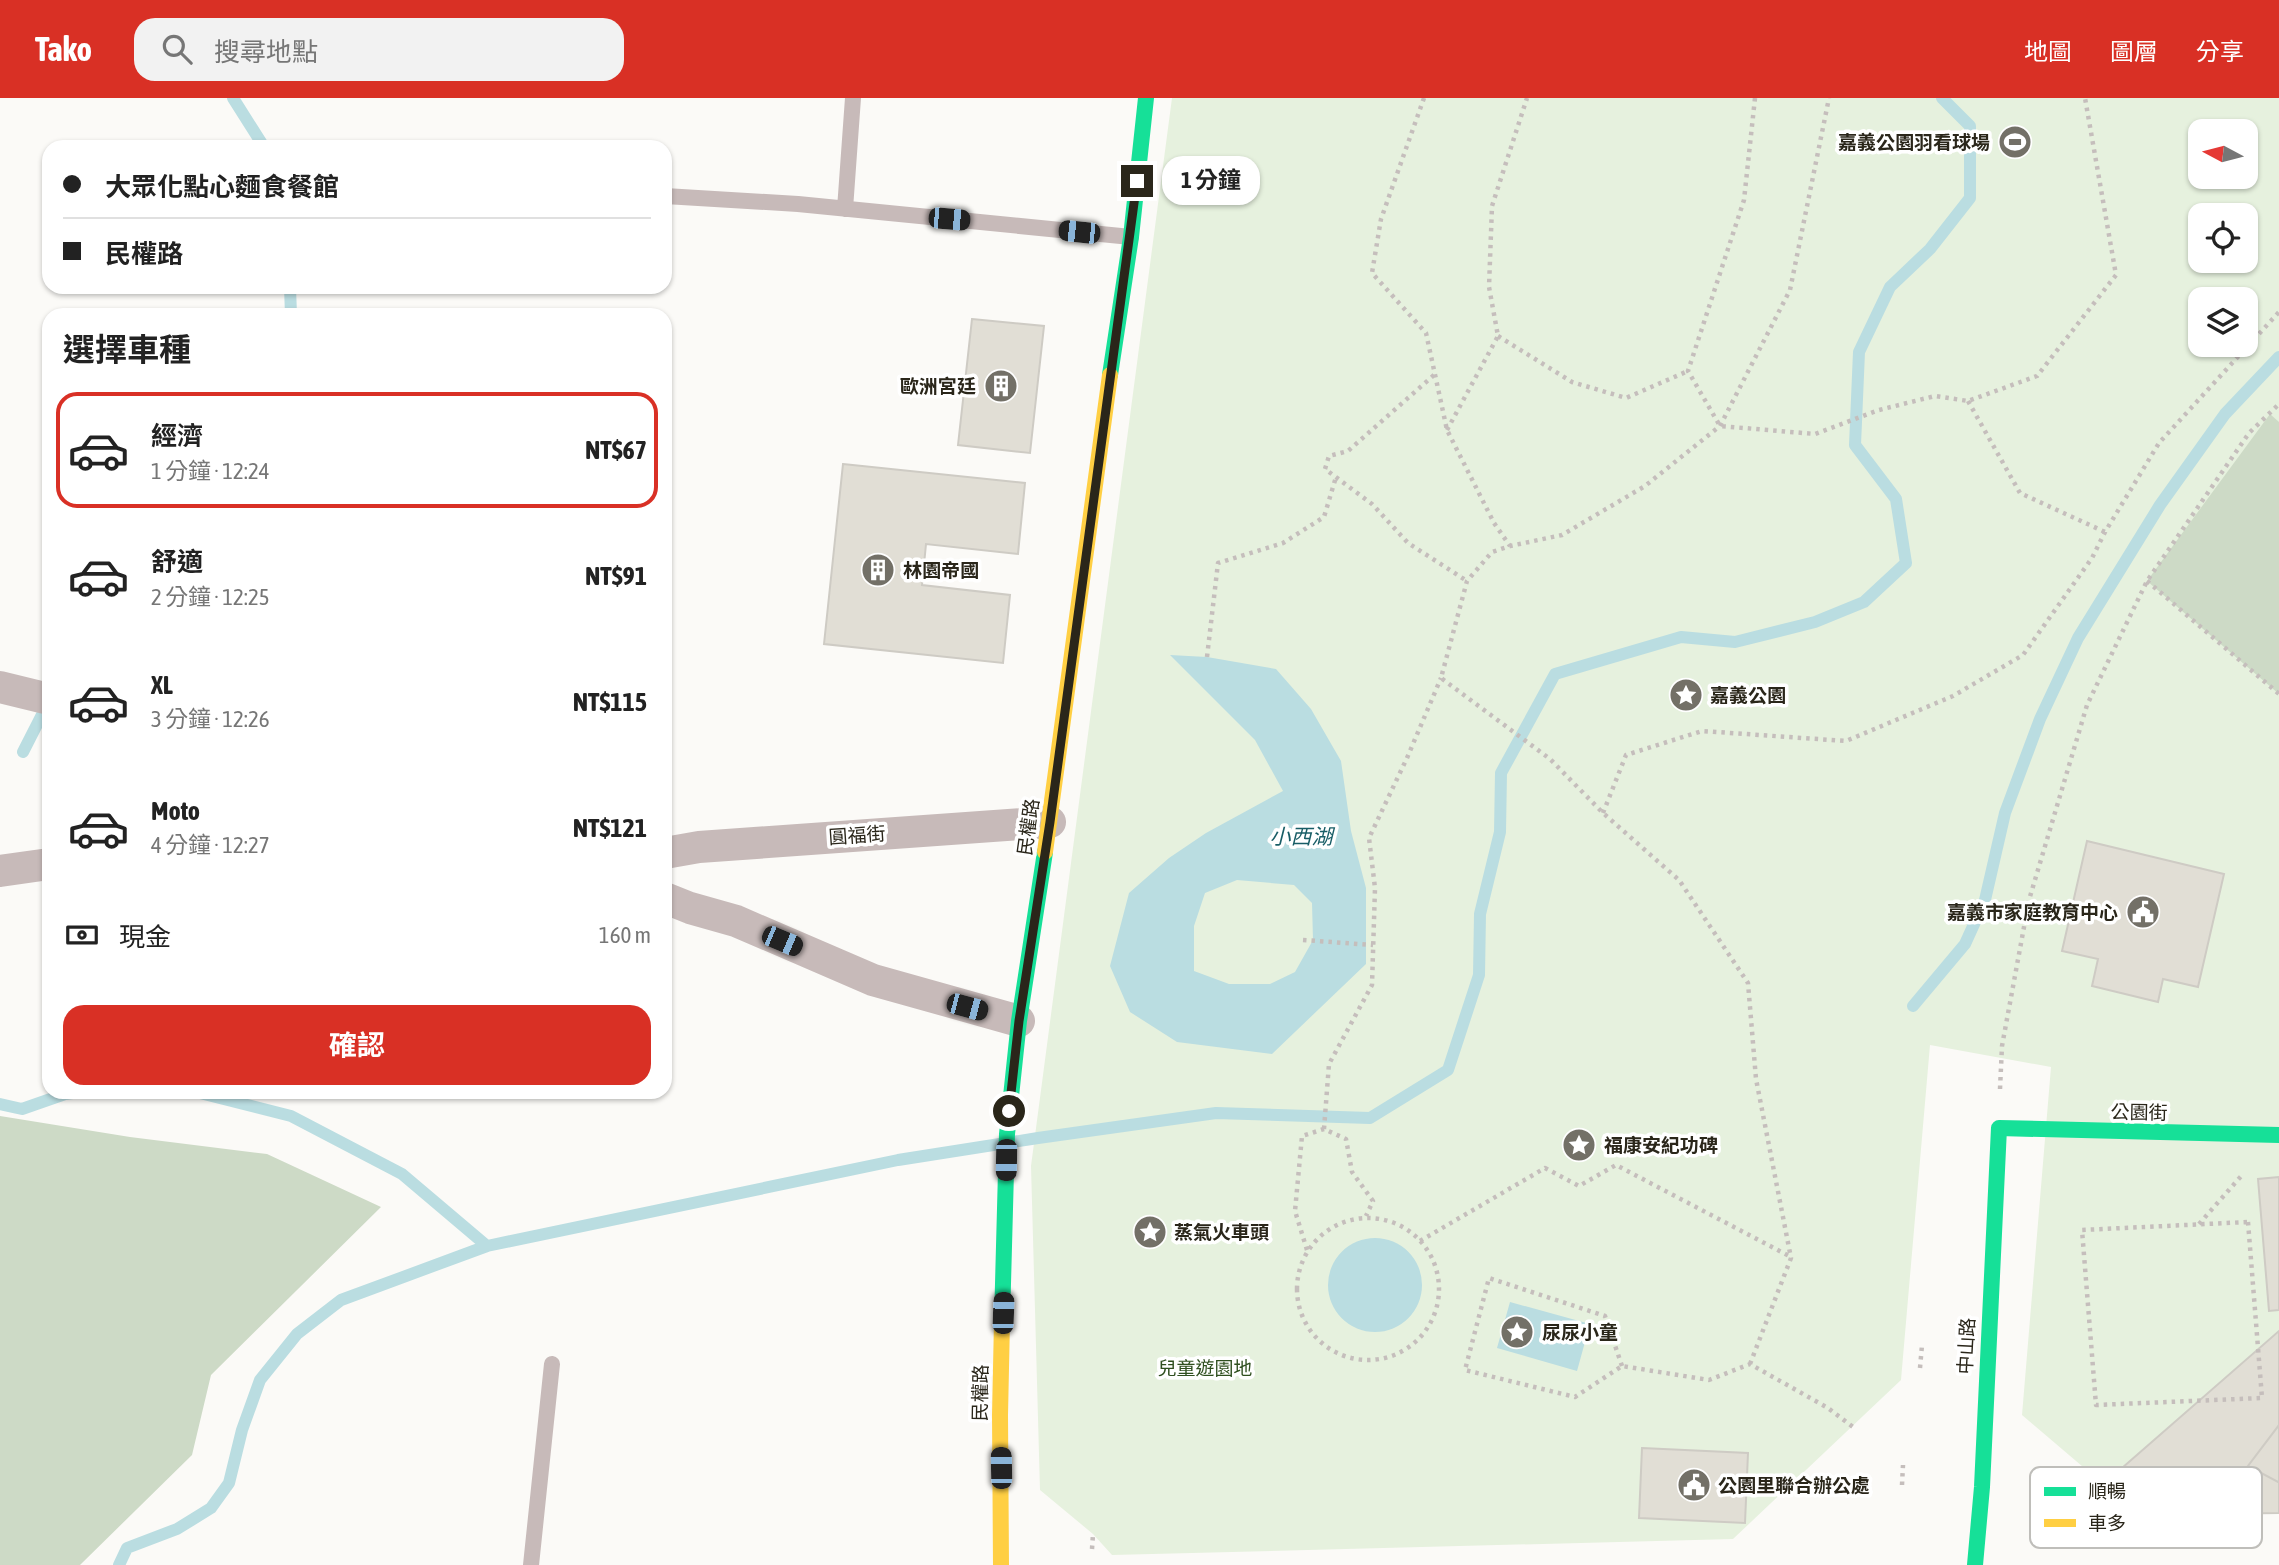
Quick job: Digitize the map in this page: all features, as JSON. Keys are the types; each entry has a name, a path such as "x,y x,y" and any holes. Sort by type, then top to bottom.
{"street":[{"name":"民權路","path":"1001,1565 1000,1415 1007,1134 1019,1021 1050,822 1102,430 1131,237 1146,98"},
{"path":"7,689 42,697"},
{"name":"圓福街","path":"672,852 699,847 1050,822"},
{"path":"0,871 42,865"},
{"path":"672,901 736,921 873,981 1019,1021"},
{"name":"公園街","path":"1998,1128 2279,1135"},
{"name":"中山路","path":"1975,1565 1982,1487 1998,1128"}],"lane":[{"path":"845,209 853,98"},
{"path":"672,197 845,209 1131,237"},
{"path":"531,1565 552,1364"}],"path":[{"path":"1424,98 1381,219 1372,273 1426,333 1447,430 1494,523 1510,546"},
{"path":"1447,430 1498,336 1489,287 1492,206 1527,98"},
{"path":"1720,426 1688,371 1744,200 1755,98"},
{"path":"1324,1129 1329,1064 1372,985 1375,888 1369,838 1441,678 1467,581 1492,552 1562,535 1645,486 1720,426 1790,290 1829,98"},
{"path":"1720,426 1815,434 1879,410 1935,396 1968,401 2037,376 2116,275 2085,98"},
{"path":"1603,813 1626,755 1702,731 1846,741 1953,696 2023,655 2092,558 2159,443 2279,312"},
{"path":"1498,336 1572,382 1626,398 1688,371"},
{"path":"1434,376 1348,451 1328,456 1325,469 1372,504 1408,543 1467,581"},
{"path":"1968,401 2020,493 2105,532"},
{"path":"1998,1128 2002,1046 2029,900 2087,705 2147,581 2249,433 2279,404"},
{"path":"1207,657 1219,563 1283,543 1324,517 1336,477"},
{"path":"2147,581 2279,694"},
{"path":"1441,678 1550,759 1603,813 1679,880 1748,983 1756,1079 1791,1258 1750,1364 1709,1380 1622,1366 1575,1397 1465,1370 1489,1278 1605,1316 1622,1366"},
{"path":"1303,940 1373,945"},
{"path":"1307,1250 1295,1211 1302,1136 1324,1129 1346,1139 1352,1172 1373,1201 1366,1216"},
{"path":"2199,1224 2248,1222 2262,1398 2096,1405 2082,1230 2199,1224 2279,1135"},
{"path":"1420,1241 1545,1168 1579,1186 1616,1165 1791,1258"},
{"path":"1366,1216 1390,1220 1411,1231 1420,1241 1427,1248 1437,1270 1439,1294 1433,1317 1420,1337 1402,1352 1380,1360 1356,1360 1334,1352 1315,1338 1302,1319 1296,1296 1297,1272 1307,1250 1322,1232 1366,1216"},
{"path":"1920,1368 1922,1345"},
{"path":"1750,1364 1828,1408 1853,1427"},
{"path":"1902,1485 1903,1465"},
{"path":"1092,1549 1093,1534"}],"green space":[{"name":"嘉義公園","path":"1172,98 2279,98 2279,1389 2218,1467 2083,1467 2022,1415 2051,1067 1930,1045 1901,1380 1733,1539 1112,1555 1093,1534 1040,1490 1031,1166"},
{"path":"2270,414 2279,422 2279,694 2147,581"},
{"path":"0,1116 130,1137 267,1154 381,1207 211,1375 192,1455 80,1565 0,1565"}],"water":[{"name":"小西湖","path":"1170,655 1207,657 1276,669 1311,709 1341,761 1351,831 1366,888 1366,964 1272,1054 1177,1042 1130,1012 1110,966 1129,893 1169,858 1206,833 1283,791 1255,740","holes":["1237,880 1294,885 1312,903 1313,940 1295,972 1270,984 1229,984 1194,971 1194,926 1205,893"]},
{"path":"1375,1238 1393,1242 1408,1252 1418,1267 1422,1285 1418,1303 1408,1318 1393,1328 1375,1332 1357,1328 1342,1318 1332,1303 1328,1285 1332,1267 1342,1252 1357,1242"},
{"path":"1510,1302 1590,1324 1577,1371 1497,1348"}],"building":[{"name":"歐洲宮廷","path":"972,319 1044,326 1030,453 958,445"},
{"name":"林園帝國","path":"843,464 1025,483 1018,554 926,544 922,585 1010,595 1003,663 824,644"},
{"name":"嘉義市家庭教育中心","path":"2087,841 2224,874 2198,987 2163,979 2158,1002 2092,986 2098,959 2062,951"},
{"path":"2279,1177 2279,1310 2269,1311 2258,1179"},
{"path":"2279,1331 2279,1513 2262,1513 2262,1467 2123,1467"},
{"path":"2279,1425 2279,1482 2262,1473 2262,1467 2248,1466"},
{"name":"公園里聯合辦公處","path":"1642,1448 1748,1453 1745,1523 1639,1518"}],"waterway":[{"path":"233,98 260,140"},
{"path":"119,1565 127,1548 177,1529 211,1508 229,1483 242,1430 260,1380 297,1334 341,1300 487,1246 898,1160 1216,1113 1370,1118 1448,1070 1479,975 1480,914 1500,832 1501,773 1555,674 1681,637 1735,642 1815,622 1864,602 1906,563 1896,499 1855,445 1859,352 1890,287 1930,249 1970,198 1970,126 1942,98"},
{"path":"290,294 291,308"},
{"path":"1913,1006 1965,944 1985,900 2005,813 2040,719 2078,638 2160,505 2225,414 2279,357"},
{"path":"23,752 42,715"},
{"path":"0,1104 22,1109 51,1099"},
{"path":"224,1099 291,1116 402,1174 487,1246"}],"traffic: fast":[{"path":"1110,375 1131,237 1146,98"},
{"path":"1002,1321 1007,1134 1019,1021 1045,852"},
{"path":"1975,1565 1982,1487 1999,1128 2279,1135"}],"traffic: slow":[{"path":"1045,852 1110,375"},
{"path":"1001,1565 1002,1321"}],"place":[{"name":"嘉義公園羽看球場","path":"2015,142"},
{"name":"歐洲宮廷","path":"1001,386"},
{"name":"林園帝國","path":"878,570"},
{"name":"嘉義公園","path":"1686,695"},
{"name":"嘉義市家庭教育中心","path":"2143,912"},
{"name":"福康安紀功碑","path":"1579,1145"},
{"name":"蒸氣火車頭","path":"1150,1232"},
{"name":"尿尿小童","path":"1517,1332"},
{"name":"公園里聯合辦公處","path":"1694,1485"}],"route":[{"path":"1009,1111 1019,1021 1050,822 1137,181"}],"park label":[{"name":"兒童遊園地","path":"1205,1368"}]}
